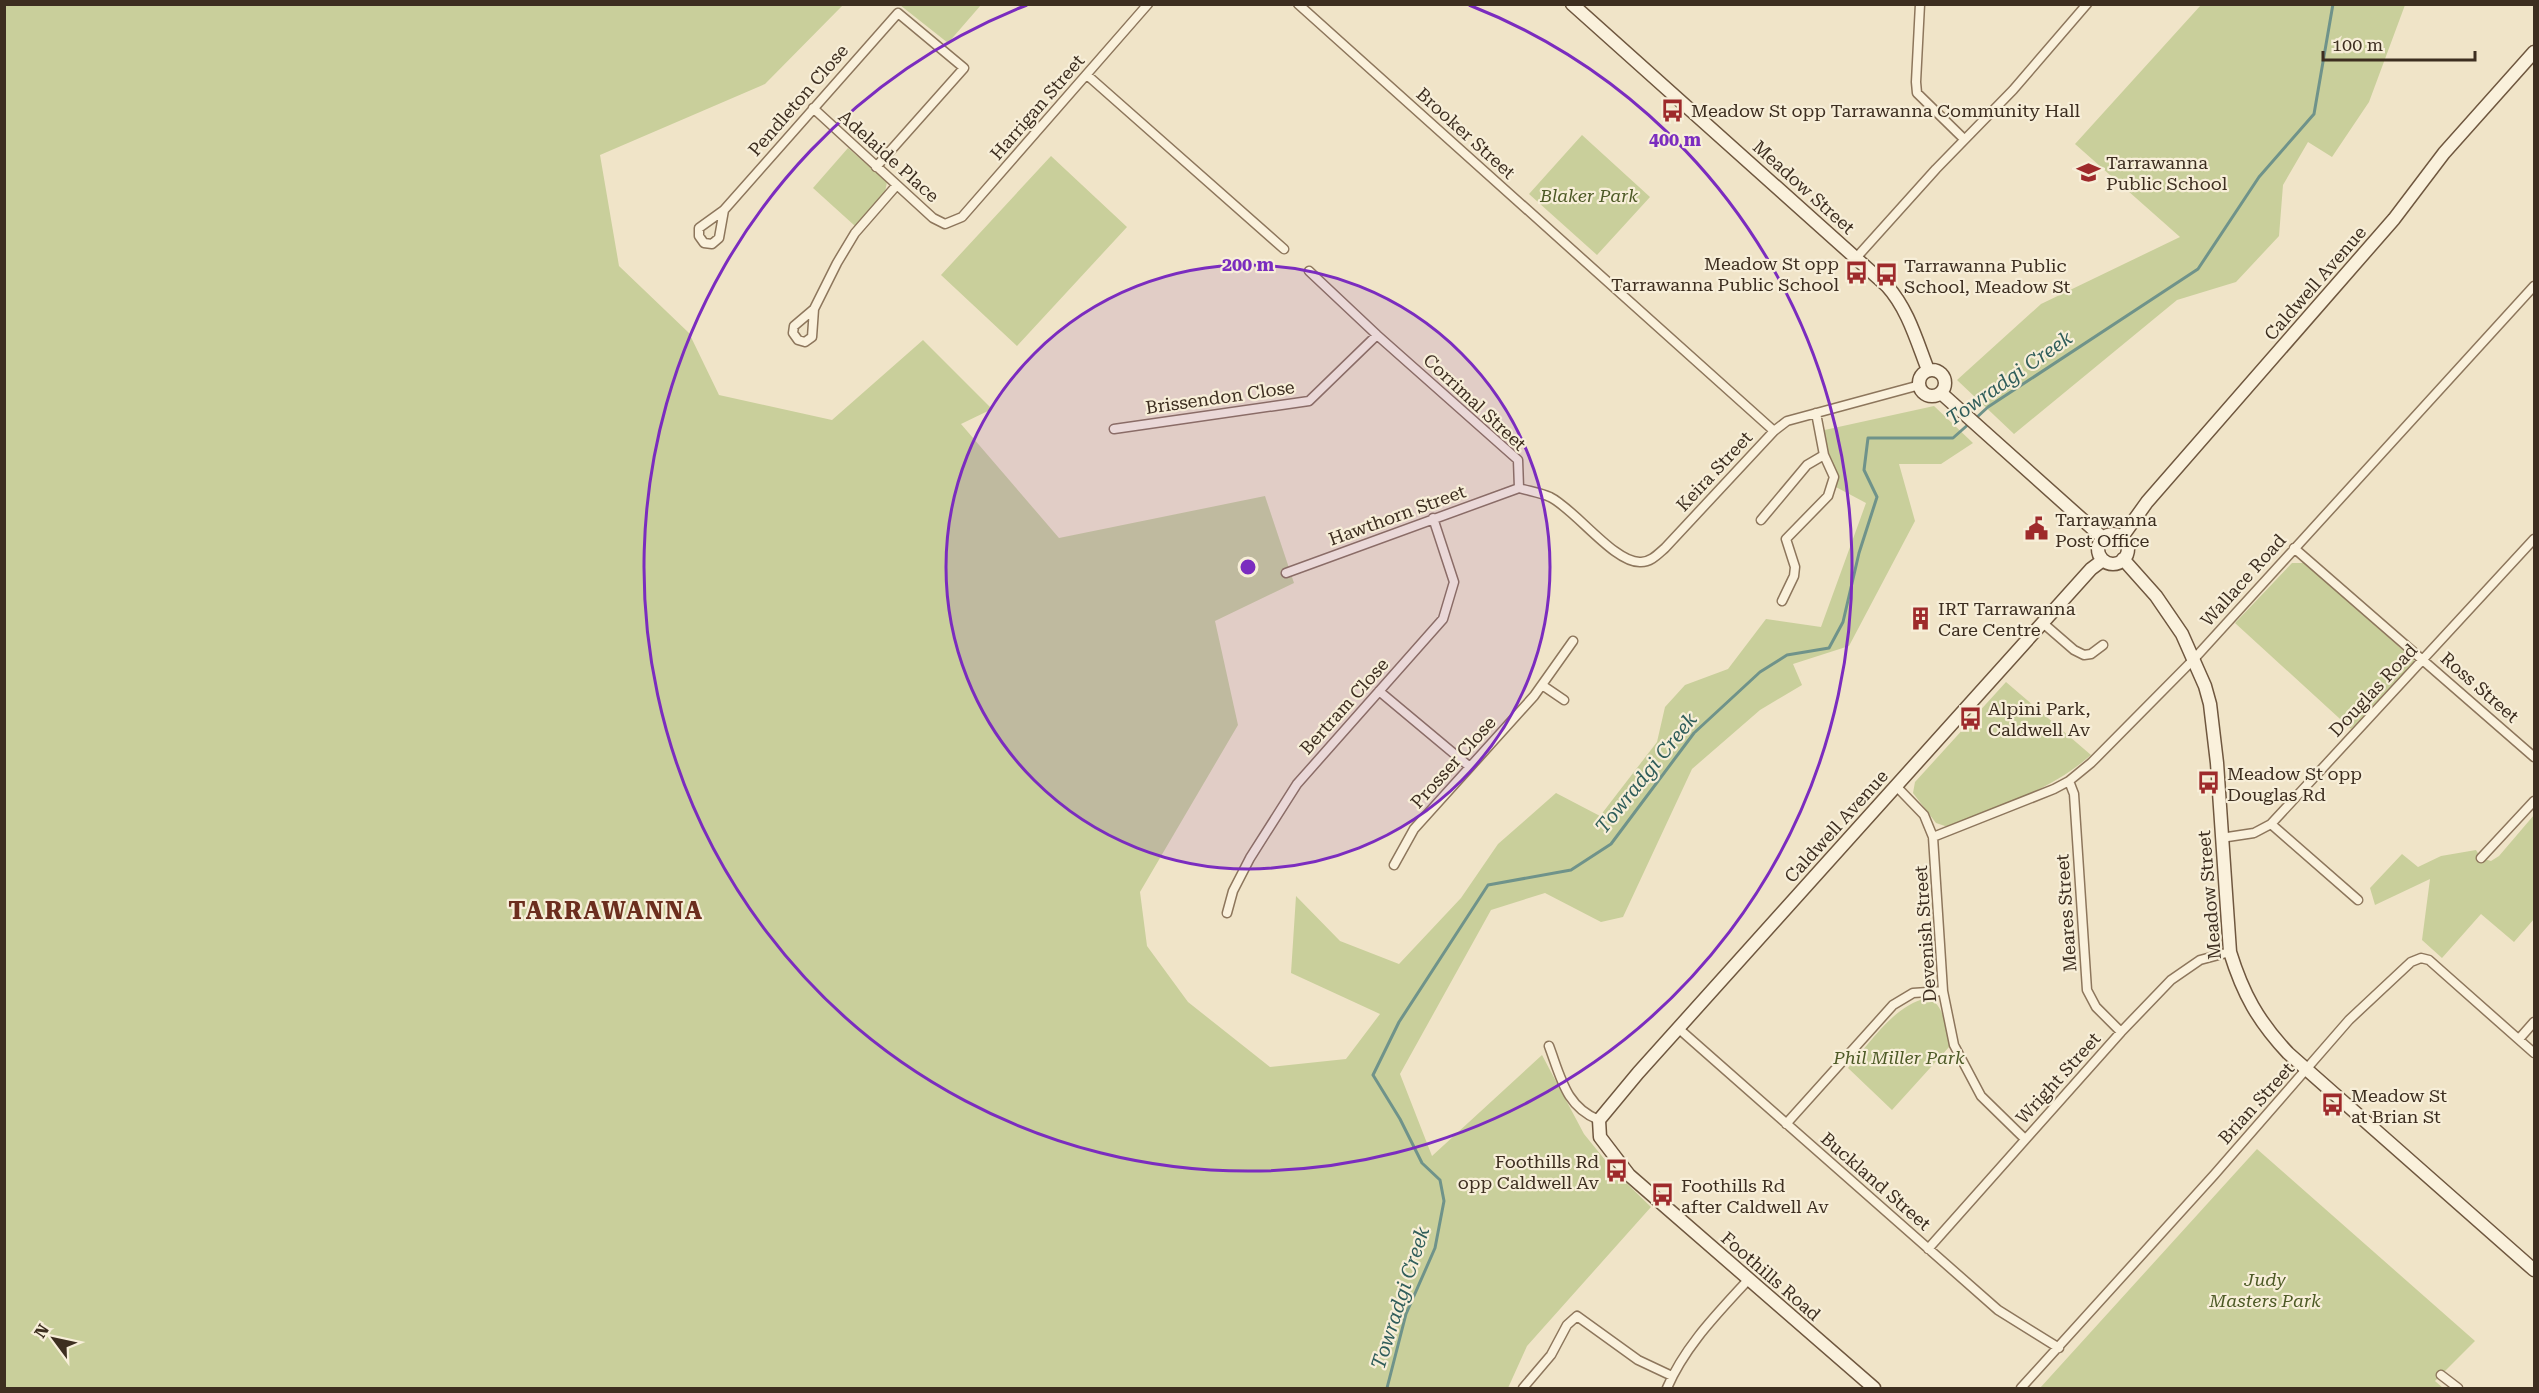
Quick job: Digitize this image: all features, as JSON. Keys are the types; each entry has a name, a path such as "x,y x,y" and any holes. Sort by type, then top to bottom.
{"main road":[{"name":"Meadow Street","path":"1572,4 1887,286 1899,302 1928,370"},
{"name":"Caldwell Avenue","path":"2122,537 2147,502 2394,219 2444,153 2535,52"},
{"path":"1928,370 1937,370 1944,376 1946,385 1941,393 1929,396 1922,391 1920,385 1922,375 1928,370"},
{"path":"1941,393 2103,538"},
{"path":"2113,534 2122,537 2128,547 2123,559 2115,563 2103,560 2098,547 2103,538 2113,534"},
{"name":"Meadow Street","path":"2123,559 2156,596 2182,634 2205,686 2214,727 2230,952 2238,978 2258,1018 2288,1053 2535,1270"},
{"name":"Caldwell Avenue","path":"1599,1120 1678,1028 2044,624 2091,569 2103,560"},
{"name":"Foothills Road","path":"1599,1120 1600,1137 1629,1174 1874,1389"}],"street":[{"name":"Harrigan Street","path":"945,224 962,217 1148,4"},
{"name":"Brooker Street","path":"1298,4 1774,431"},
{"path":"1920,4 1917,93 1964,140"},
{"path":"1856,258 2013,90 2087,4"},
{"name":"Pendleton Close","path":"724,210 898,13 964,68 876,167"},
{"path":"1087,75 1284,249"},
{"name":"Adelaide Place","path":"813,108 896,186 933,218 945,224"},
{"path":"814,309 855,233 896,186"},
{"name":"Corrimal Street","path":"1309,271 1377,335 1518,460 1519,488"},
{"name":"Wallace Road","path":"1933,837 2054,789 2069,781 2091,763 2194,659 2535,286"},
{"name":"Brissendon Close","path":"1114,429 1309,400 1377,335"},
{"name":"Keira Street","path":"1519,488 1552,498 1622,556 1644,563 1665,548 1774,431 1787,421 1920,385"},
{"path":"1782,601 1794,576 1795,567 1786,539 1828,496 1834,477 1824,455 1816,413"},
{"path":"1761,520 1807,465 1824,455"},
{"name":"Hawthorn Street","path":"1286,573 1519,488"},
{"name":"Bertram Close","path":"1227,913 1233,891 1250,858 1297,784 1443,620 1454,582 1433,518"},
{"name":"Douglas Road","path":"2221,838 2254,833 2271,824 2535,539"},
{"name":"Ross Street","path":"2294,548 2535,757"},
{"path":"2044,624 2079,653 2091,654 2103,645"},
{"name":"Prosser Close","path":"1394,865 1414,830 1542,685 1573,641"},
{"path":"1542,685 1564,700"},
{"path":"1379,691 1470,767"},
{"name":"Meares Street","path":"2069,781 2074,794 2087,990 2096,1007 2121,1032"},
{"name":"Devenish Street","path":"1896,787 1924,815 1933,837 1943,991 1954,1045 1981,1096 2025,1139"},
{"path":"2481,858 2535,801"},
{"path":"2271,824 2358,900"},
{"name":"Wright Street","path":"1928,1248 2121,1032 2171,980 2200,960 2230,952"},
{"name":"Brian Street","path":"2021,1389 2366,1003 2411,962 2421,958 2429,960 2535,1053"},
{"path":"1786,1124 1893,1005 1913,993 1943,991"},
{"path":"2519,1039 2535,1022"},
{"name":"Buckland Street","path":"1678,1028 1998,1310 2059,1348"},
{"path":"1549,1046 1566,1090 1575,1106 1585,1115 1599,1120"},
{"path":"1667,1389 1679,1362 1706,1326 1748,1280"},
{"path":"1522,1389 1551,1355 1567,1325 1577,1316 1638,1360 1672,1376"},
{"path":"2441,1374 2458,1389"}],"green space":[{"path":"5,5 843,5 765,84 600,155 619,266 689,333 719,395 832,420 923,340 992,409 961,424 1059,538 1265,496 1294,583 1215,621 1238,725 1140,892 1147,946 1188,1002 1270,1067 1346,1059 1380,1014 1291,973 1296,896 1340,941 1399,964 1461,898 1498,844 1556,793 1600,816 1657,742 1665,707 1685,685 1728,669 1766,619 1821,627 1866,503 1834,486 1820,431 1934,406 1973,443 1941,464 1899,464 1915,521 1849,646 1793,664 1802,685 1760,710 1692,769 1623,917 1601,922 1545,893 1491,910 1400,1074 1432,1156 1542,1055 1584,1134 1614,1171 1651,1207 1527,1346 1508,1388 5,1388"},
{"path":"900,5 981,5 948,43"},
{"path":"2201,5 2405,5 2369,102 2332,157 2308,142 2283,185 2279,236 2236,282 2177,300 2014,434 1957,380 2041,304 2180,237 2075,144"},
{"name":"Blaker Park","path":"1582,135 1650,197 1597,255 1529,194"},
{"path":"848,148 887,182 885,192 855,226 813,188"},
{"path":"1051,156 1127,227 1017,346 941,275"},
{"path":"2292,563 2305,563 2415,661 2351,729 2235,623"},
{"path":"2006,682 2091,755 2058,779 2023,797 1948,827 1936,823 1913,793 1915,782"},
{"path":"2534,815 2534,919 2514,942 2481,914 2442,958 2422,940 2430,879 2375,905 2370,888 2402,854 2418,867 2441,856 2476,850 2481,858 2491,861 2499,856"},
{"name":"Phil Miller Park","path":"1927,998 1938,1005 1941,1011 1950,1046 1892,1110 1848,1068 1893,1017 1904,1008"},
{"name":"Judy Masters Park","path":"2257,1149 2475,1341 2435,1381 2443,1388 2040,1388"}],"waterway":[{"name":"Towradgi Creek","path":"1976,418 1988,407 2198,269 2259,177 2314,114 2333,4"},
{"name":"Towradgi Creek","path":"1387,1388 1406,1314 1435,1248 1444,1201 1440,1180 1422,1163 1400,1119 1373,1075 1399,1022 1488,885 1571,870 1611,844 1694,733 1760,672 1787,655 1829,648 1843,622 1859,553 1877,497 1864,470 1868,438 1953,438 1971,422"}],"place":[{"name":"Meadow St opp Tarrawanna Community Hall","path":"1673,110"},
{"name":"Tarrawanna Public School","path":"2088,172"},
{"name":"Meadow St opp Tarrawanna Public School","path":"1857,273"},
{"name":"Tarrawanna Public School, Meadow St","path":"1886,275"},
{"name":"Tarrawanna Post Office","path":"2037,529"},
{"name":"IRT Tarrawanna Care Centre","path":"1920,618"},
{"name":"Alpini Park, Caldwell Av","path":"1970,718"},
{"name":"Meadow St opp Douglas Rd","path":"2209,783"},
{"name":"Meadow St at Brian St","path":"2333,1105"},
{"name":"Foothills Rd opp Caldwell Av","path":"1617,1171"},
{"name":"Foothills Rd after Caldwell Av","path":"1663,1195"}],"district":[{"name":"TARRAWANNA","path":"606,911"}]}
